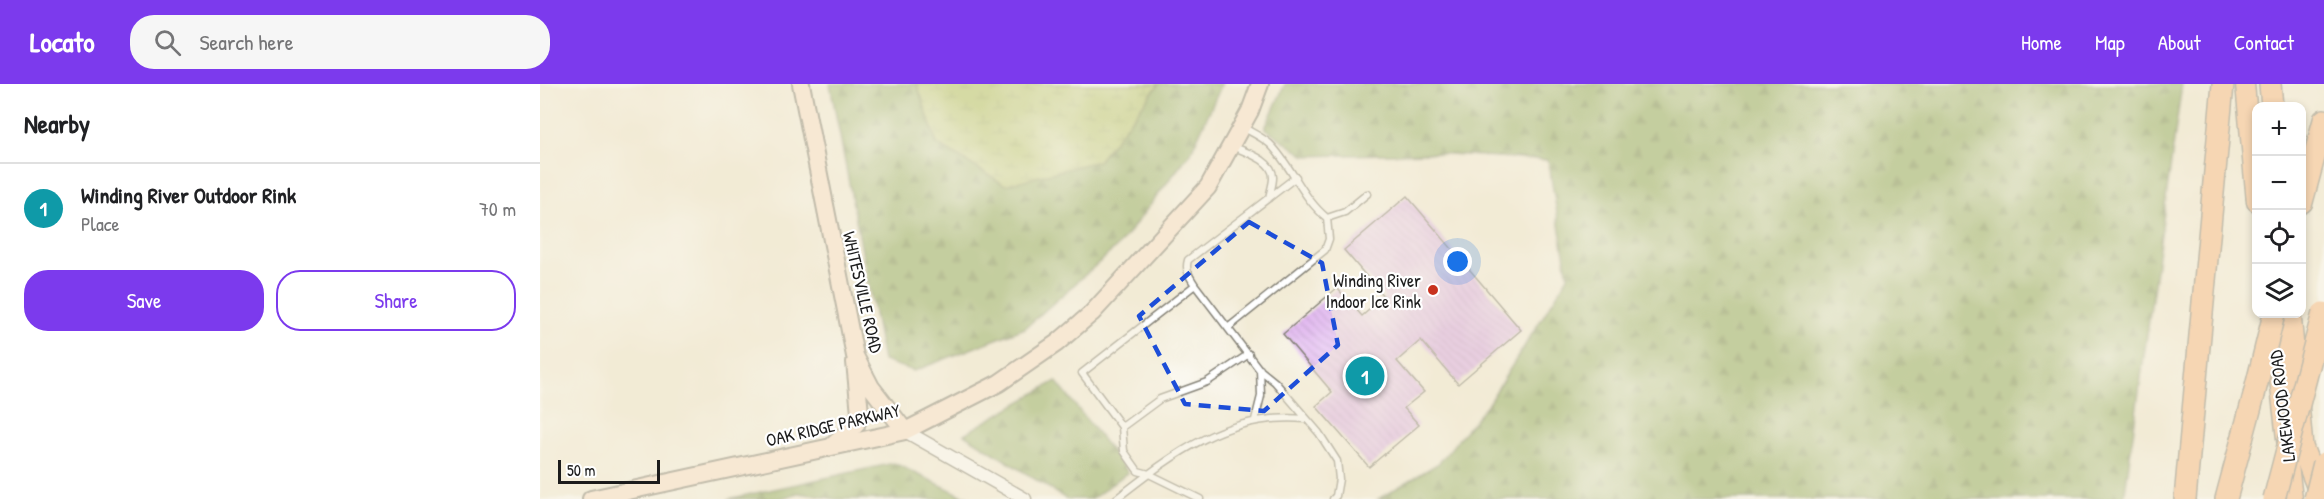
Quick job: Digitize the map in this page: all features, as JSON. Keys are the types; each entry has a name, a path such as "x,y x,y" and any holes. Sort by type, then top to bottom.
{"highway":[{"path":"2185,499 2223,84"},
{"path":"2270,84 2272,102"},
{"path":"2306,185 2324,120"},
{"path":"2274,499 2324,311"},
{"path":"2226,499 2254,395 2271,318"},
{"name":"LAKEWOOD ROAD","path":"2290,318 2302,447"},
{"path":"2302,447 2322,499"},
{"path":"2315,499 2324,463"}],"main road":[{"name":"WHITESVILLE ROAD","path":"801,84 855,356 872,387 905,431"},
{"name":"OAK RIDGE PARKWAY","path":"591,499 905,431 999,383 1057,343 1092,313 1208,187 1250,111 1260,84"},
{"path":"2245,84 2252,159"},
{"name":"LAKEWOOD ROAD","path":"2272,318 2293,499"},
{"path":"831,447 856,425 860,413 855,356"},
{"name":"LAKEWOOD ROAD","path":"2302,447 2308,499"}],"street":[{"name":"WHITESVILLE ROAD","path":"905,431 1025,499"}],"lane":[{"path":"1228,327 1325,250 1329,239 1327,218 1316,209 1296,177 1269,143 1241,127"},
{"path":"1231,146 1268,165 1273,171 1274,178 1269,198"},
{"path":"1296,177 1188,260 1186,266 1187,274 1260,369 1275,382 1319,433 1337,461 1339,479 1336,496 1333,499"},
{"path":"1327,218 1345,212 1367,194"},
{"path":"1195,285 1082,373 1122,427 1124,451 1138,471 1200,499"},
{"path":"1122,427 1160,399 1207,382 1249,354"},
{"path":"1255,420 1261,396 1260,369"},
{"path":"1116,499 1165,462 1211,435 1255,420 1280,417 1305,419"}],"highlighted area":[{"path":"1249,222 1322,263 1338,345 1264,411 1185,404 1139,316"}],"green space":[{"path":"830,84 917,84 937,144 1098,161 1159,84 1222,84 1191,152 1120,244 1025,328 914,371 883,361"},
{"path":"917,84 1159,84 1098,161 1005,185 937,144"},
{"path":"1285,84 2182,84 2124,499 1378,499 1439,463 1489,402 1568,277 1548,160 1431,153 1305,156 1265,128"},
{"path":"1056,381 1128,472 1092,499 1066,499 964,434"},
{"path":"894,463 970,499 836,499 799,493 779,499 728,499"}],"building":[{"path":"1407,196 1521,330 1458,384 1421,340 1397,361 1424,392 1404,408 1419,425 1369,467 1316,406 1332,392 1283,334 1337,288 1362,316 1384,297 1344,250"}],"place":[{"name":"Winding River Indoor Ice Rink","path":"1433,290"},
{"name":"Winding River Outdoor Rink","path":"1365,376"}]}
